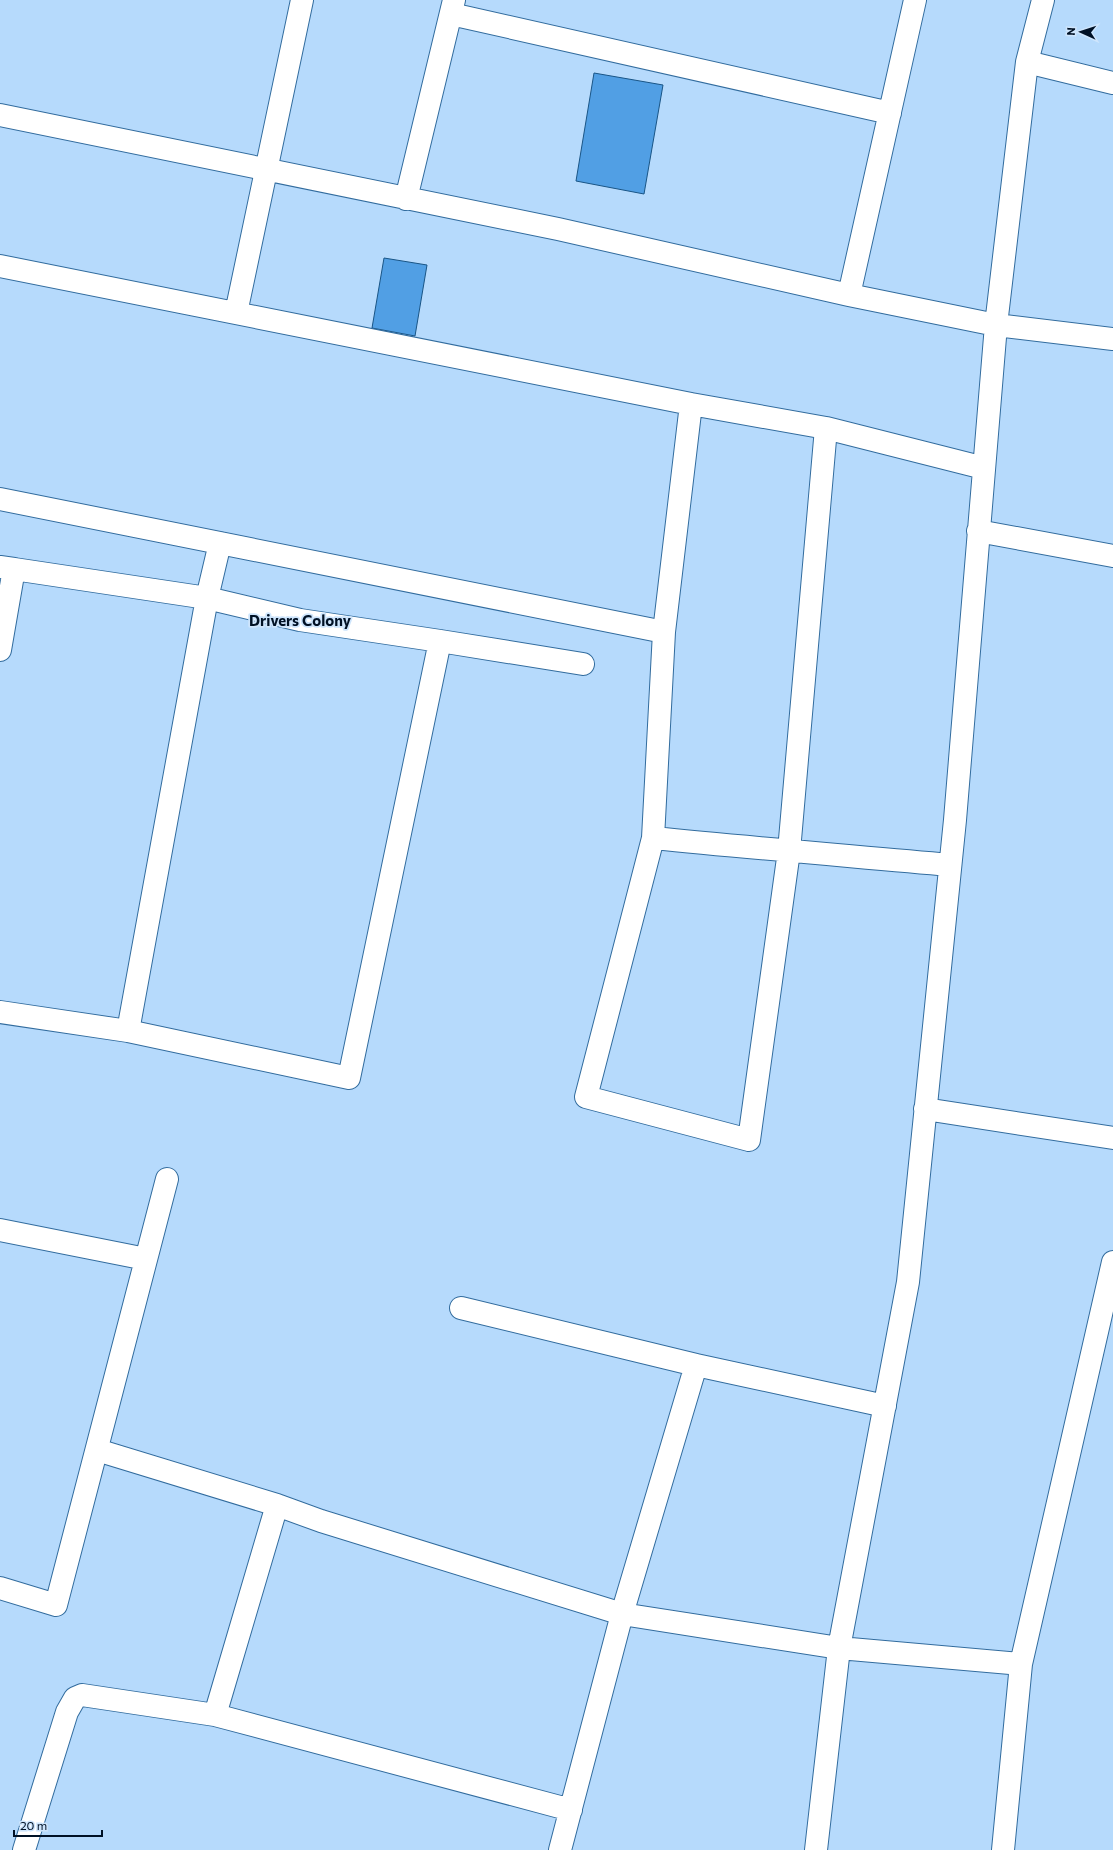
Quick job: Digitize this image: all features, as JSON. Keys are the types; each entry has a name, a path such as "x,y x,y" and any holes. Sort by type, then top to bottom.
{"street":[{"path":"236,313 302,0"},
{"path":"849,295 915,0"},
{"path":"816,1850 839,1648 908,1282 950,864 996,325 1026,62 1043,0"},
{"path":"406,199 452,7 890,113"},
{"path":"1026,62 1113,83"},
{"path":"0,115 558,229 849,295 996,325 1113,339"},
{"path":"0,268 236,313 691,404 826,428 984,468"},
{"path":"691,404 664,632 653,838 586,1097 749,1140 789,851 826,428"},
{"path":"0,499 664,632"},
{"path":"978,531 1113,556"},
{"path":"128,1031 207,598 220,542"},
{"path":"0,650 7,568 207,598 300,620 440,640 583,664"},
{"path":"0,1012 128,1031 349,1078 440,640"},
{"path":"653,838 950,864"},
{"path":"925,1109 1113,1138"},
{"path":"0,1588 56,1605 167,1179"},
{"path":"0,1230 146,1259"},
{"path":"1003,1850 1021,1664 1113,1262"},
{"path":"461,1308 696,1365 885,1406"},
{"path":"560,1850 622,1614 696,1365"},
{"path":"97,1450 277,1505 328,1524 622,1614 839,1648 1021,1664"},
{"path":"215,1715 277,1505"},
{"path":"24,1850 67,1712 75,1698 82,1695 215,1715 571,1810"}],"building":[{"path":"594,73 663,85 644,194 576,181"},
{"path":"384,258 427,265 415,336 372,328"}],"district":[{"name":"Drivers Colony","path":"300,620"}]}
